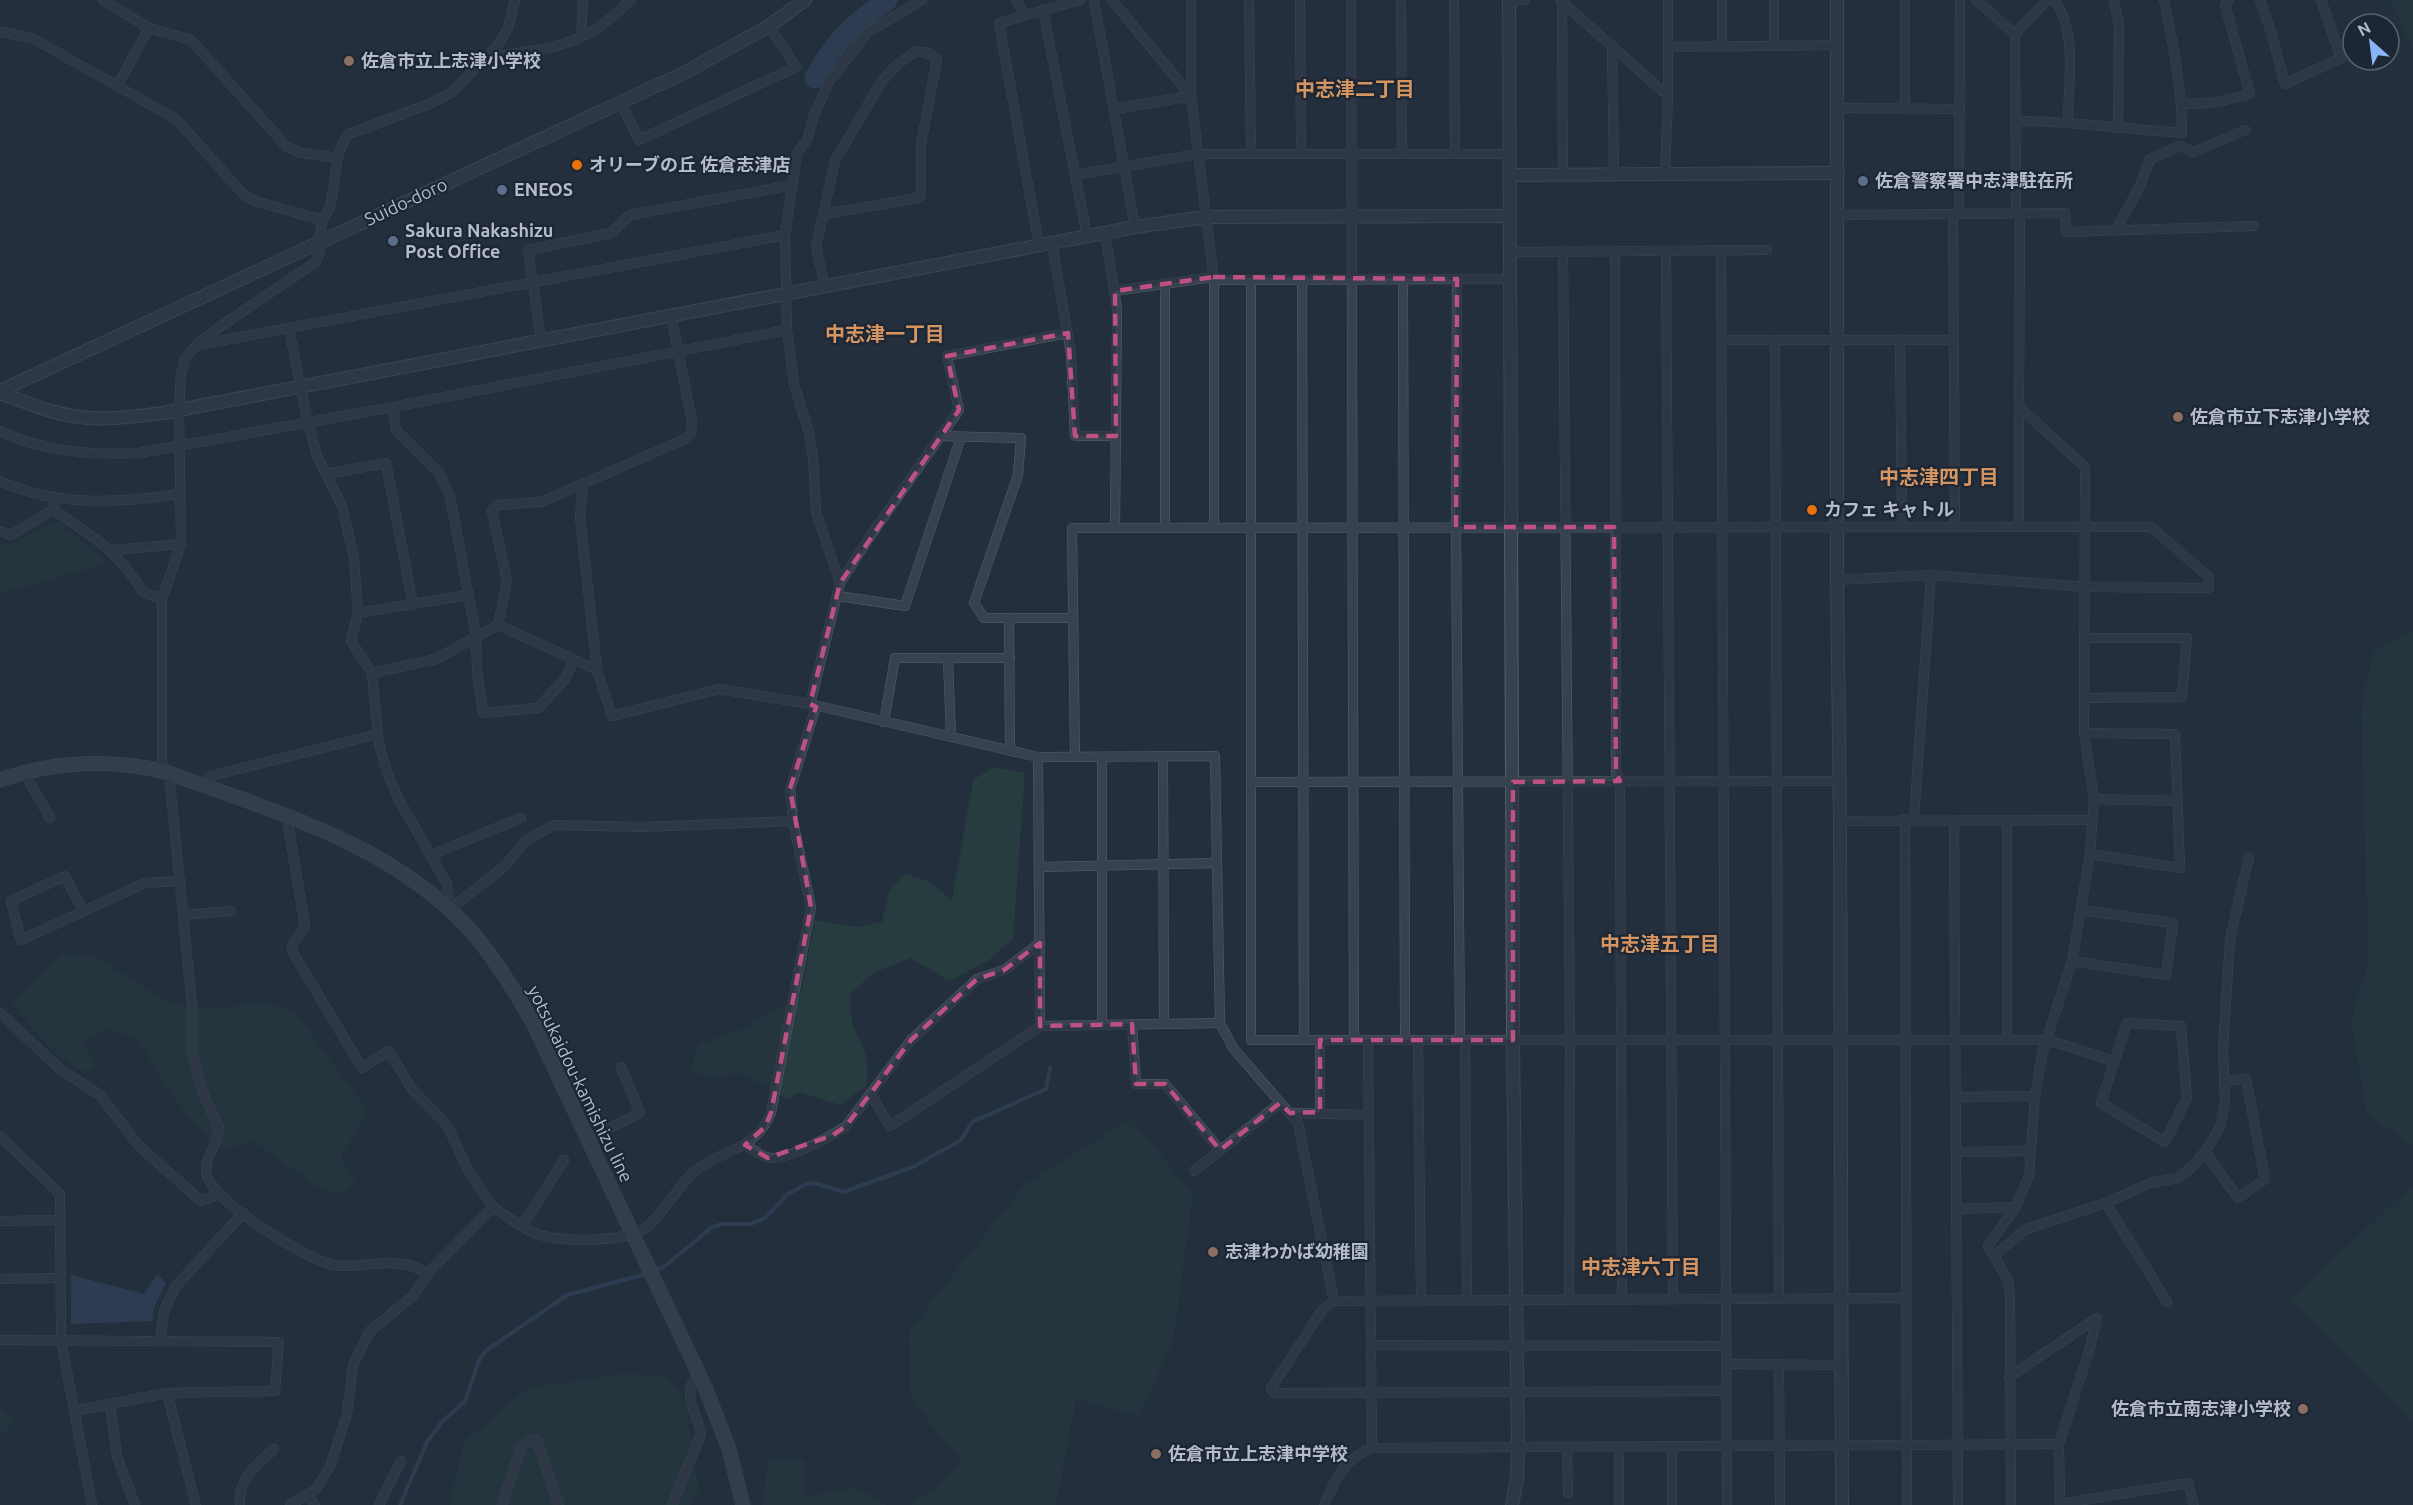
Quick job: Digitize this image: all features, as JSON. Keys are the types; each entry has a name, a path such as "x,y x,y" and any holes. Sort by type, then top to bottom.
{"main road":[{"name":"yotsukaidou-kamishizu line","path":"0,780 24,772 87,763 166,772 363,849 405,874 471,931 512,986 533,1023 699,1375 729,1449 743,1505"}],"street":[{"path":"103,0 148,28 191,40 287,147 302,153 338,159"},
{"path":"428,1273 406,1264 336,1265 306,1256 219,1194 206,1172 219,1128 204,1095 192,1053 192,1005 180,881 166,772 162,599 181,544 179,409 181,374 185,359 196,345 316,262 321,241 322,220 328,210 343,140 349,134 429,104 451,93 487,57 508,28 515,0"},
{"path":"581,37 583,0"},
{"path":"487,57 542,49 581,37 592,32 631,0"},
{"name":"Suido-doro","path":"0,392 686,72 769,26 805,0"},
{"path":"840,583 816,512 813,457 809,434 794,384 787,330 785,235 797,153 807,140 814,115 829,82 868,32 922,0"},
{"path":"1016,0 1024,14"},
{"path":"1039,246 999,23 1024,14 1080,0"},
{"path":"1094,0 1135,227"},
{"path":"1112,0 1191,96"},
{"path":"1191,0 1191,96 1213,279 1214,528"},
{"path":"1249,0 1251,153"},
{"path":"1300,0 1301,153"},
{"path":"1351,0 1354,1040"},
{"path":"1401,0 1402,154"},
{"path":"1454,0 1455,154"},
{"path":"1512,1505 1517,1479 1518,1448 1513,1040 1509,0 1525,0"},
{"path":"1665,175 1668,0"},
{"path":"1722,0 1722,46"},
{"path":"1774,0 1774,46"},
{"path":"1837,0 1837,580 1842,1505"},
{"path":"1905,0 1905,108"},
{"path":"1955,526 1954,340 1960,109 1960,0"},
{"path":"1976,0 2015,34"},
{"path":"2019,526 2015,34 2047,0"},
{"path":"2054,0 2061,9 2068,43 2068,121"},
{"path":"2114,0 2120,24 2118,128"},
{"path":"2163,0 2175,53 2182,104 2180,146"},
{"path":"2182,104 2213,103 2250,94 2225,4 2229,0"},
{"path":"2260,0 2285,84 2341,58 2321,0"},
{"path":"1561,1 1668,96"},
{"path":"1561,1 1563,175"},
{"path":"1042,10 1087,236"},
{"path":"621,103 639,140 796,67 769,26"},
{"path":"117,86 148,28"},
{"path":"0,32 32,38 176,119 244,195 255,201 322,220"},
{"path":"1612,45 1614,175"},
{"path":"1668,47 1837,45"},
{"path":"825,214 918,198 921,195 921,144 938,60 928,53 916,51 897,64 881,82 835,161 816,247 825,287"},
{"path":"1114,110 1191,96"},
{"path":"1838,108 1960,109"},
{"path":"2015,121 2068,121 2182,133"},
{"path":"2116,230 2140,186 2150,159 2180,146 2194,152 2246,130"},
{"path":"1075,175 1198,154 1510,154"},
{"path":"1510,175 1838,173"},
{"path":"542,339 528,250 611,233 630,215 793,185"},
{"path":"1838,215 2065,213 2066,232 2254,226"},
{"path":"0,392 51,411 81,417 125,417 179,409 1135,227 1206,217 1510,216"},
{"path":"1105,233 1117,309 1115,528"},
{"path":"196,345 785,235"},
{"path":"1052,243 1068,333 1073,380 1075,436 1116,436"},
{"path":"1721,250 1727,1505"},
{"path":"1510,252 1767,250"},
{"path":"1563,251 1563,527 1570,1040 1569,1300"},
{"path":"1615,251 1614,527 1616,773 1620,782 1622,1300"},
{"path":"1666,251 1673,1299"},
{"path":"1115,291 1165,283 1213,279 1510,279"},
{"path":"1402,279 1405,1040"},
{"path":"1457,279 1456,527 1467,1300"},
{"path":"1251,280 1251,1040 2048,1040 2113,1061"},
{"path":"1302,280 1304,1040"},
{"path":"1165,283 1165,528"},
{"path":"498,625 507,582 492,511 497,505 541,502 683,440 691,433 692,422 671,316"},
{"path":"289,329 308,423 326,474 342,506 354,558 358,613 351,641 372,673 378,734 395,789 447,884 449,910"},
{"path":"1,433 42,445 98,455 139,453 393,407 787,330"},
{"path":"287,818 305,927 292,946 293,953 362,1068 388,1051 413,1090 447,1125 469,1172 493,1207 539,1235 571,1239 633,1236 649,1225 694,1172 753,1140 765,1127 771,1113 811,907 793,821 790,789 813,706 840,583 959,410 947,357 1068,333"},
{"path":"1900,339 1902,526"},
{"path":"1722,340 1954,340"},
{"path":"1775,340 1779,1299"},
{"path":"393,407 396,430 431,463 448,490 476,635 477,671 483,713 538,708 565,679 574,660"},
{"path":"2011,1505 2009,1287 2008,1280 1988,1246 2014,1207 2029,1176 2035,1096 2042,1054 2072,961 2090,854 2094,799 2084,733 2085,467 2019,407"},
{"path":"939,436 1021,438 1018,475 974,603 984,618 1073,618"},
{"path":"838,596 905,606 961,437"},
{"path":"326,474 386,463 413,605"},
{"path":"0,481 16,488 76,502 126,502 179,494"},
{"path":"583,483 580,518 597,670 612,716 719,689 813,706 1038,757 1215,756 1220,1023 1233,1048 1298,1123 1334,1301"},
{"path":"0,531 11,535 53,510 56,498"},
{"path":"53,510 112,550 130,570 143,592 162,599"},
{"path":"1075,757 1072,528 2086,525 2151,527 2209,577 2209,588 2086,587 1931,575 1837,580"},
{"path":"112,550 181,544"},
{"path":"1907,1505 1905,1040 1909,819 1931,575"},
{"path":"358,613 468,595"},
{"path":"1009,618 1010,752"},
{"path":"372,673 436,659 476,635 498,625 597,670"},
{"path":"2084,698 2181,697 2187,638 2085,638"},
{"path":"884,722 895,658 1010,658"},
{"path":"948,659 951,736"},
{"path":"2084,733 2175,734 2180,868 2090,854"},
{"path":"202,785 211,776 378,734"},
{"path":"1163,756 1164,1024"},
{"path":"1038,757 1040,1026"},
{"path":"1102,757 1104,866 1102,1025"},
{"path":"24,772 50,818"},
{"path":"1252,782 1839,781"},
{"path":"2094,799 2178,801"},
{"path":"431,855 521,818"},
{"path":"1840,821 2093,820"},
{"path":"449,910 505,866 525,841 554,825 642,827 793,821"},
{"path":"1954,821 1958,1505"},
{"path":"2007,821 2007,1040"},
{"path":"1994,1256 2026,1229 2106,1203 2150,1184 2178,1178 2205,1152 2220,1127 2225,1102 2223,1049 2230,939 2249,857"},
{"path":"1039,867 1164,866 1217,863"},
{"path":"83,910 65,876 11,901 21,940 145,883 180,881"},
{"path":"2072,961 2166,975 2173,923 2081,910"},
{"path":"183,915 231,911"},
{"path":"745,1145 768,1158 799,1150 833,1135 846,1126 911,1040 977,979 1004,970 1040,943"},
{"path":"0,1013 60,1069 100,1095 139,1146 201,1201 219,1194"},
{"path":"870,1094 890,1126 1040,1026 1220,1023"},
{"path":"2127,1023 2181,1026 2187,1098 2165,1142 2101,1103 2113,1061 2127,1023"},
{"path":"1132,1024 1136,1084 1165,1084 1220,1150"},
{"path":"1320,1040 1320,1112"},
{"path":"1368,1040 1371,1448"},
{"path":"1418,1040 1421,1301"},
{"path":"587,1139 640,1113 621,1067"},
{"path":"2205,1152 2238,1198 2265,1179 2246,1079 2224,1081"},
{"path":"1956,1097 2035,1096"},
{"path":"1194,1171 1280,1103"},
{"path":"1290,1113 1369,1115"},
{"path":"0,1136 60,1194 61,1340 92,1505"},
{"path":"1956,1152 2030,1151"},
{"path":"523,1225 564,1160"},
{"path":"2106,1203 2166,1302"},
{"path":"290,1505 315,1490 330,1467 347,1414 353,1365 359,1348 370,1331 414,1296 428,1273 493,1207"},
{"path":"1957,1209 2014,1207"},
{"path":"160,1341 164,1311 176,1286 243,1213"},
{"path":"0,1221 60,1220"},
{"path":"0,1279 60,1278"},
{"path":"1727,1391 1274,1393 1271,1388 1323,1309 1334,1301 1906,1298"},
{"path":"2009,1377 2097,1318 2089,1351 2059,1444 2060,1504 2109,1500 2188,1483 2194,1505"},
{"path":"0,1340 279,1342 275,1391 167,1393 74,1411"},
{"path":"1371,1345 1726,1346"},
{"path":"1726,1364 1841,1365"},
{"path":"1779,1364 1780,1505"},
{"path":"672,1505 701,1434 689,1400 694,1379 699,1375"},
{"path":"167,1393 196,1505"},
{"path":"110,1404 117,1456 135,1505"},
{"path":"502,1505 522,1445 536,1439 557,1503"},
{"path":"1324,1505 1340,1469 1349,1459 1371,1448 2059,1444"},
{"path":"1568,1448 1568,1493"},
{"path":"1619,1448 1619,1505"},
{"path":"1672,1448 1672,1505"},
{"path":"240,1505 239,1491 246,1475 274,1449"},
{"path":"379,1505 401,1461"},
{"path":"307,1495 315,1505"}],"highlighted area":[{"path":"1213,277 1457,279 1456,527 1614,527 1616,773 1620,781 1513,782 1513,1040 1320,1040 1320,1112 1290,1113 1280,1103 1220,1150 1165,1084 1136,1084 1132,1024 1040,1026 1040,943 1004,970 977,979 911,1040 846,1126 833,1135 768,1158 745,1145 765,1127 771,1113 811,907 790,789 816,707 810,704 840,583 959,410 947,356 1068,333 1075,436 1116,436 1115,291"}],"green space":[{"path":"2391,0 2413,0 2413,52 2401,24 2401,12 2396,12"},
{"path":"58,521 107,563 0,594 0,543 11,544"},
{"path":"2413,630 2413,1145 2367,1114 2351,1023 2369,960 2361,713 2373,652"},
{"path":"994,767 1025,773 1013,939 988,961 949,981 911,958 875,972 850,994 853,1023 867,1061 866,1086 840,1105 800,1092 787,1099 739,1073 705,1077 691,1069 699,1045 742,1029 800,997 815,920 857,927 882,922 889,891 905,874 929,881 952,901 973,780"},
{"path":"62,955 98,958 169,1003 214,1009 257,1003 293,1009 362,1103 365,1116 341,1157 355,1183 344,1192 323,1191 252,1140 222,1151 197,1126 176,1099 139,1040 106,1028 85,1039 94,1067 86,1072 65,1060 35,1032 13,1001"},
{"path":"1131,1119 1193,1194 1173,1341 1139,1416 1076,1398 1056,1505 910,1505 934,1488 962,1459 932,1426 911,1395 909,1331 1025,1184"},
{"path":"2413,1185 2413,1422 2291,1299"},
{"path":"624,1374 666,1376 685,1399 699,1490 690,1505 450,1505 464,1442 528,1388"},
{"path":"0,1407 16,1421 0,1435"},
{"path":"804,1459 805,1496 858,1488 887,1505 762,1505 769,1460"}],"water":[{"path":"157,1274 166,1283 153,1309 153,1321 71,1324 71,1275 144,1294"}],"waterway":[{"path":"815,78 846,34 887,0"},
{"path":"400,1505 427,1442 441,1423 465,1401 480,1358 487,1350 567,1295 646,1274 665,1266 711,1228 721,1224 751,1224 765,1218 788,1194 808,1183 843,1192 913,1167 961,1140 972,1122 1046,1089 1050,1068"}],"place":[{"name":"佐倉市立上志津小学校","path":"349,61"},
{"name":"オリーブの丘 佐倉志津店","path":"577,165"},
{"name":"佐倉警察署中志津駐在所","path":"1863,181"},
{"name":"ENEOS","path":"502,190"},
{"name":"Sakura Nakashizu Post Office","path":"393,241"},
{"name":"佐倉市立下志津小学校","path":"2178,417"},
{"name":"カフェ キャトル","path":"1812,510"},
{"name":"志津わかば幼稚園","path":"1213,1252"},
{"name":"佐倉市立南志津小学校","path":"2303,1409"},
{"name":"佐倉市立上志津中学校","path":"1156,1454"}],"district":[{"name":"中志津二丁目","path":"1355,89"},
{"name":"中志津一丁目","path":"885,334"},
{"name":"中志津四丁目","path":"1939,477"},
{"name":"中志津五丁目","path":"1660,944"},
{"name":"中志津六丁目","path":"1641,1267"}]}
